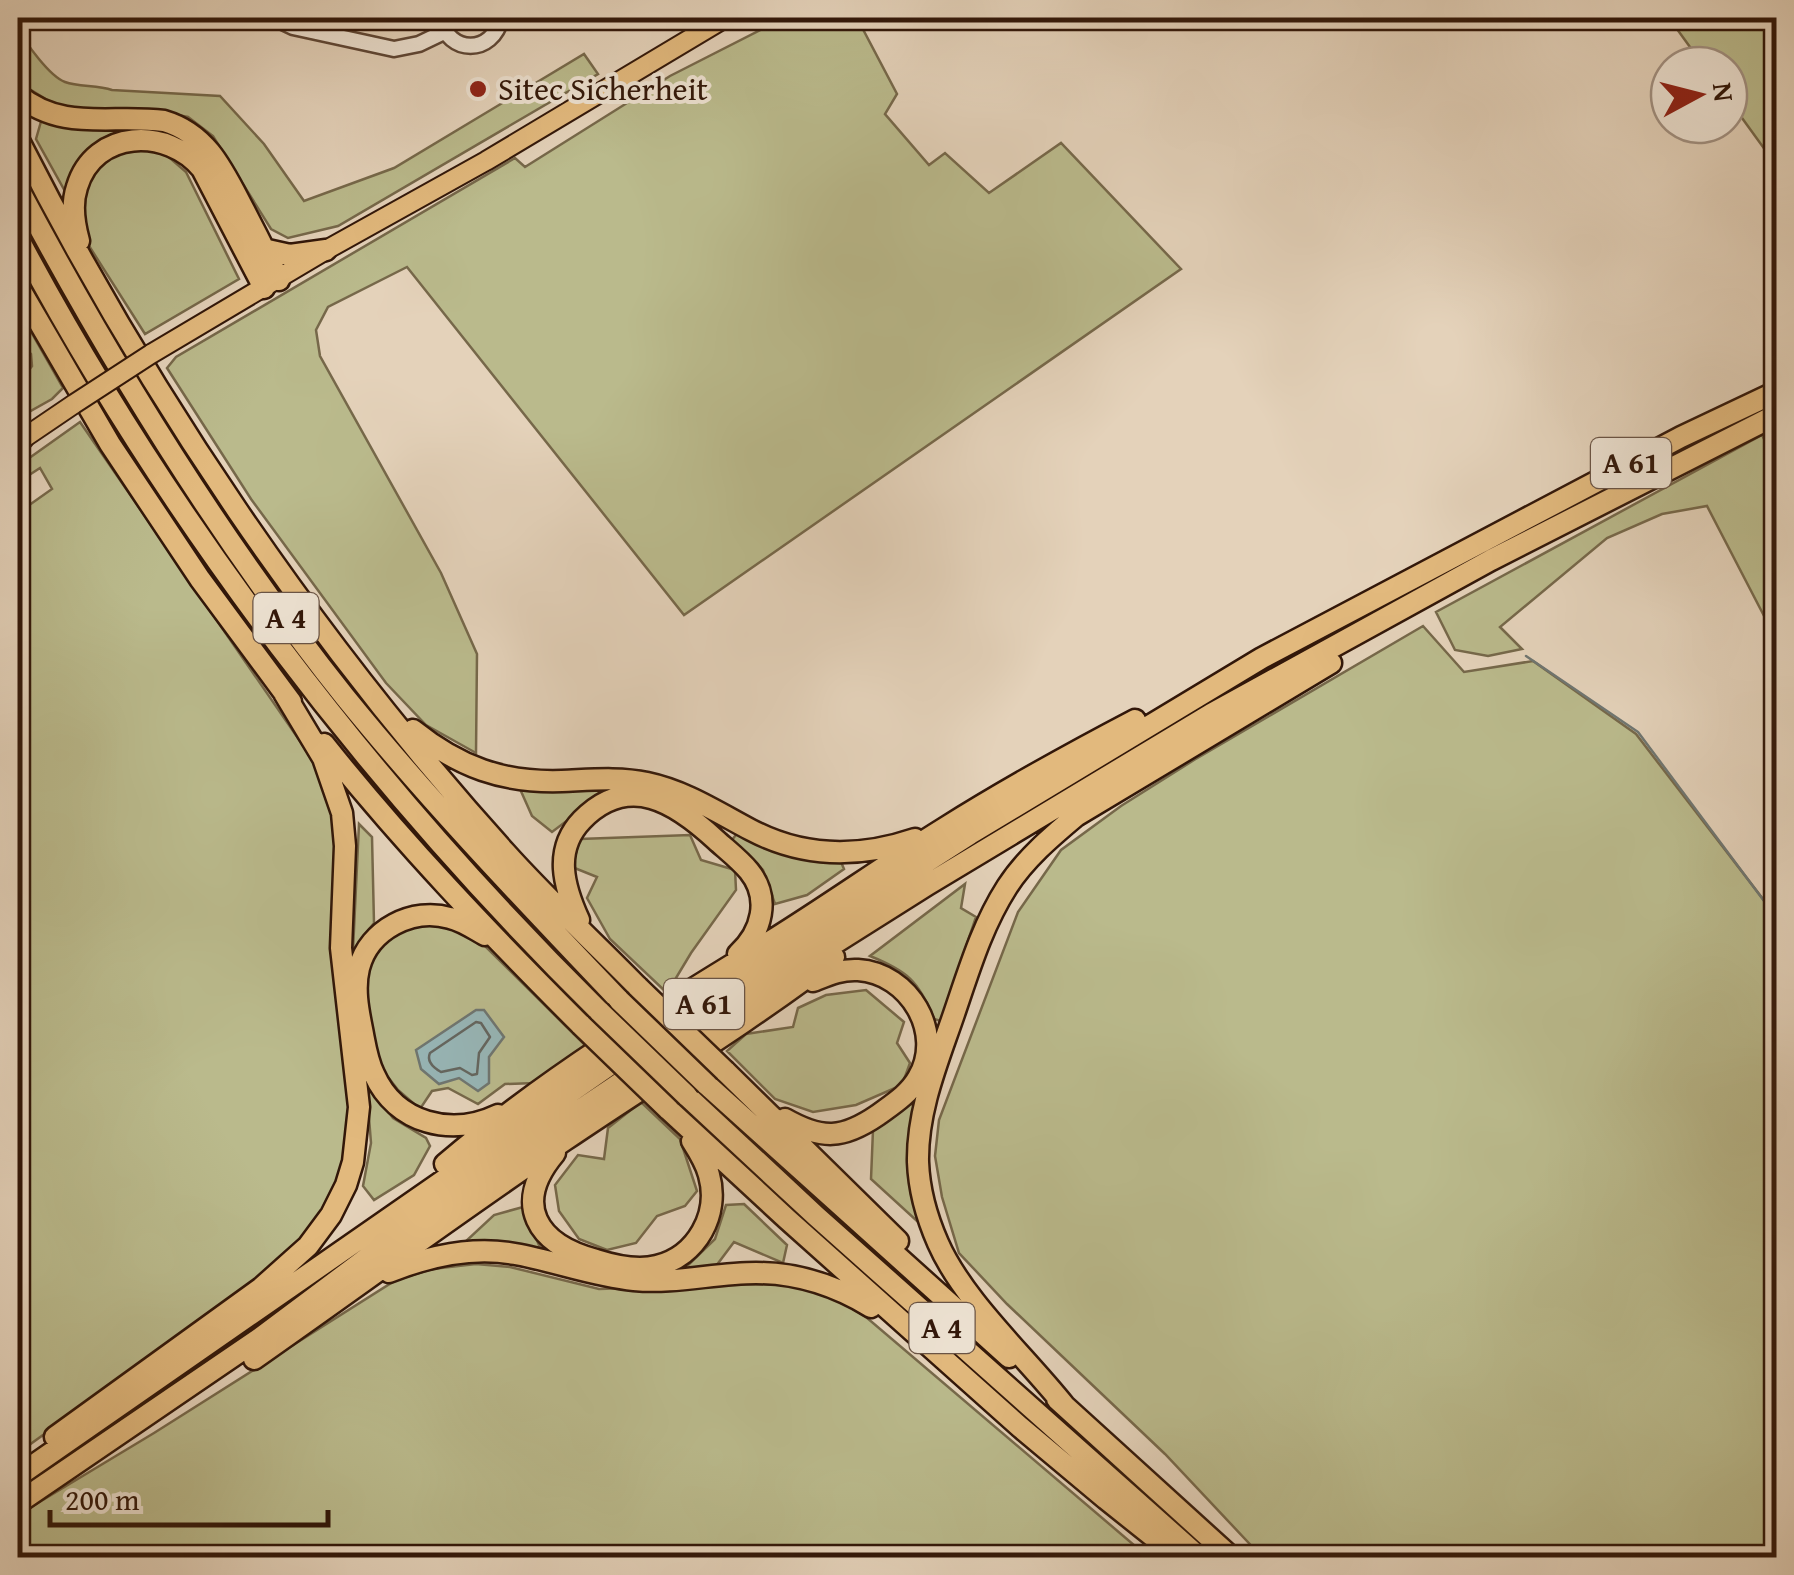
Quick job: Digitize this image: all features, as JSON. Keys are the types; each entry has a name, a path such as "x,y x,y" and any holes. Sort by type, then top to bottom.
{"highway":[{"path":"18,95 37,108 65,118 150,119 186,130 213,153 263,248 272,284"},
{"path":"18,139 88,272 181,425 227,496 382,705 507,854 638,988 1038,1372"},
{"path":"88,272 73,212 81,175 109,147 153,140 178,148 195,160 272,284"},
{"name":"A 4","path":"18,188 52,254 161,436 228,537 343,694 416,783 620,1000 706,1084 1232,1558"},
{"name":"A 4","path":"18,238 98,379 188,518 279,646 415,815 498,907 687,1096 1200,1558"},
{"path":"263,248 290,254 326,250"},
{"path":"18,286 23,302 110,444 200,579 356,783 501,945 674,1115 922,1340 1180,1558"},
{"name":"A 61","path":"18,1476 614,1062 970,834 1262,658 1681,437 1776,392"},
{"name":"A 61","path":"18,1503 260,1338 574,1114 927,885 1211,714 1491,560 1776,415"},
{"path":"1064,1405 970,1294 943,1254 925,1205 918,1165 923,1110 982,934 1007,887 1036,852 1076,816 1411,615 1491,560"},
{"path":"364,1233 518,1106 718,972 945,828 1086,746 1171,700 1262,658"},
{"path":"284,693 375,783 415,815"},
{"path":"18,1466 261,1288 308,1246 346,1184 356,1148 359,1107 340,948 345,846 342,812 323,758 284,693"},
{"path":"382,705 431,744 476,768 524,780 616,779 664,787 798,848 858,853 894,846 945,828"},
{"path":"584,932 564,882 564,856 572,833 587,815 607,802 632,796 656,799 691,817 746,868 757,884 762,912 757,929 745,948 718,972"},
{"path":"63,1473 218,1384 364,1283 409,1247 789,992 927,885"},
{"path":"501,945 450,918 427,914 406,918 376,937 364,955 357,977 357,1001 372,1072 387,1096 410,1116 434,1124 459,1126 518,1106"},
{"path":"763,1106 802,1128 823,1134 860,1128 904,1096 920,1076 927,1048 926,1027 918,1005 904,988 886,978 856,969 836,971 789,992"},
{"path":"566,1140 543,1167 535,1187 536,1216 546,1235 578,1255 627,1267 658,1266 694,1244 708,1223 712,1201 707,1168 674,1115"},
{"path":"364,1283 430,1257 479,1251 513,1253 580,1271 639,1280 754,1273 790,1275 821,1282 852,1296 922,1340"}],"main road":[{"path":"19,440 151,354 726,18"}],"street":[{"path":"274,18 293,27 394,49 419,44 442,24 460,44 480,44 496,32 501,18"}],"green space":[{"path":"784,18 857,18 897,94 885,114 929,165 945,153 989,193 1061,143 1181,269 684,615 407,267 328,307 316,330 320,356 441,573 477,654 476,753 426,725 386,683 251,499 167,368 176,357 515,158 525,167 670,76"},
{"path":"1669,18 1776,18 1776,165 1749,128 1749,45 1689,45"},
{"path":"18,29 45,66 65,82 112,90 220,96 264,144 304,201 394,168 584,54 598,74 338,226 288,238 271,229 213,136 188,117 156,111 62,109 18,82"},
{"path":"42,118 111,126 116,135 97,145 85,158 66,193 36,139"},
{"path":"139,148 163,152 186,172 239,279 145,334 84,238 80,207 89,179 100,164 115,153"},
{"path":"18,309 63,388 52,399 18,418 18,384 32,366 31,354 18,340"},
{"path":"80,422 313,760 329,790 337,836 333,950 351,1078 350,1160 317,1227 265,1275 18,1453 18,513 52,489 40,468 26,477 18,466"},
{"path":"1762,435 1776,463 1776,639 1707,506 1662,514 1607,538 1500,627 1522,649 1488,656 1455,650 1436,612"},
{"path":"1423,626 1464,672 1533,661 1636,734 1776,916 1776,1557 1262,1557 1165,1454 959,1253 942,1197 935,1156 939,1120 1018,912 1061,850 1194,760"},
{"path":"596,788 601,795 552,832 532,816 520,789"},
{"path":"359,824 372,837 374,923 353,950"},
{"path":"738,832 798,856 841,862 844,869 807,895 775,904 763,870 732,840"},
{"path":"690,835 701,860 735,870 736,890 667,993 610,939 587,898 597,877 572,867 580,839"},
{"path":"965,884 961,908 976,917 941,1021 934,1019 910,979 870,956"},
{"path":"434,921 478,939 588,1048 535,1083 505,1084 478,1104 448,1088 432,1091 420,1109 398,1090 378,1064 362,975 370,954 399,928"},
{"path":"866,990 904,1022 897,1043 910,1063 902,1085 856,1105 813,1112 775,1099 727,1051 746,1034 793,1027 798,1008 826,995"},
{"path":"373,1091 393,1118 426,1138 430,1146 414,1175 374,1200 363,1186 371,1143 367,1093"},
{"path":"641,1102 680,1139 697,1191 685,1206 657,1216 636,1243 607,1250 579,1239 559,1211 555,1185 578,1155 604,1159 608,1128"},
{"path":"909,1103 915,1106 908,1154 917,1221 871,1179 873,1130"},
{"path":"744,1204 787,1245 783,1263 734,1242 716,1266 683,1270 715,1239 726,1205"},
{"path":"523,1207 541,1250 465,1242 494,1215"},
{"path":"476,1264 510,1267 599,1289 795,1285 836,1299 866,1317 1148,1557 18,1558 18,1515 396,1280 432,1269"}],"water":[{"path":"476,1010 484,1010 504,1037 489,1057 489,1083 478,1091 459,1078 439,1084 421,1069 416,1050"}],"waterway":[{"path":"1526,656 1638,732 1776,917"}],"place":[{"name":"Sitec Sicherheit","path":"478,89"}]}
